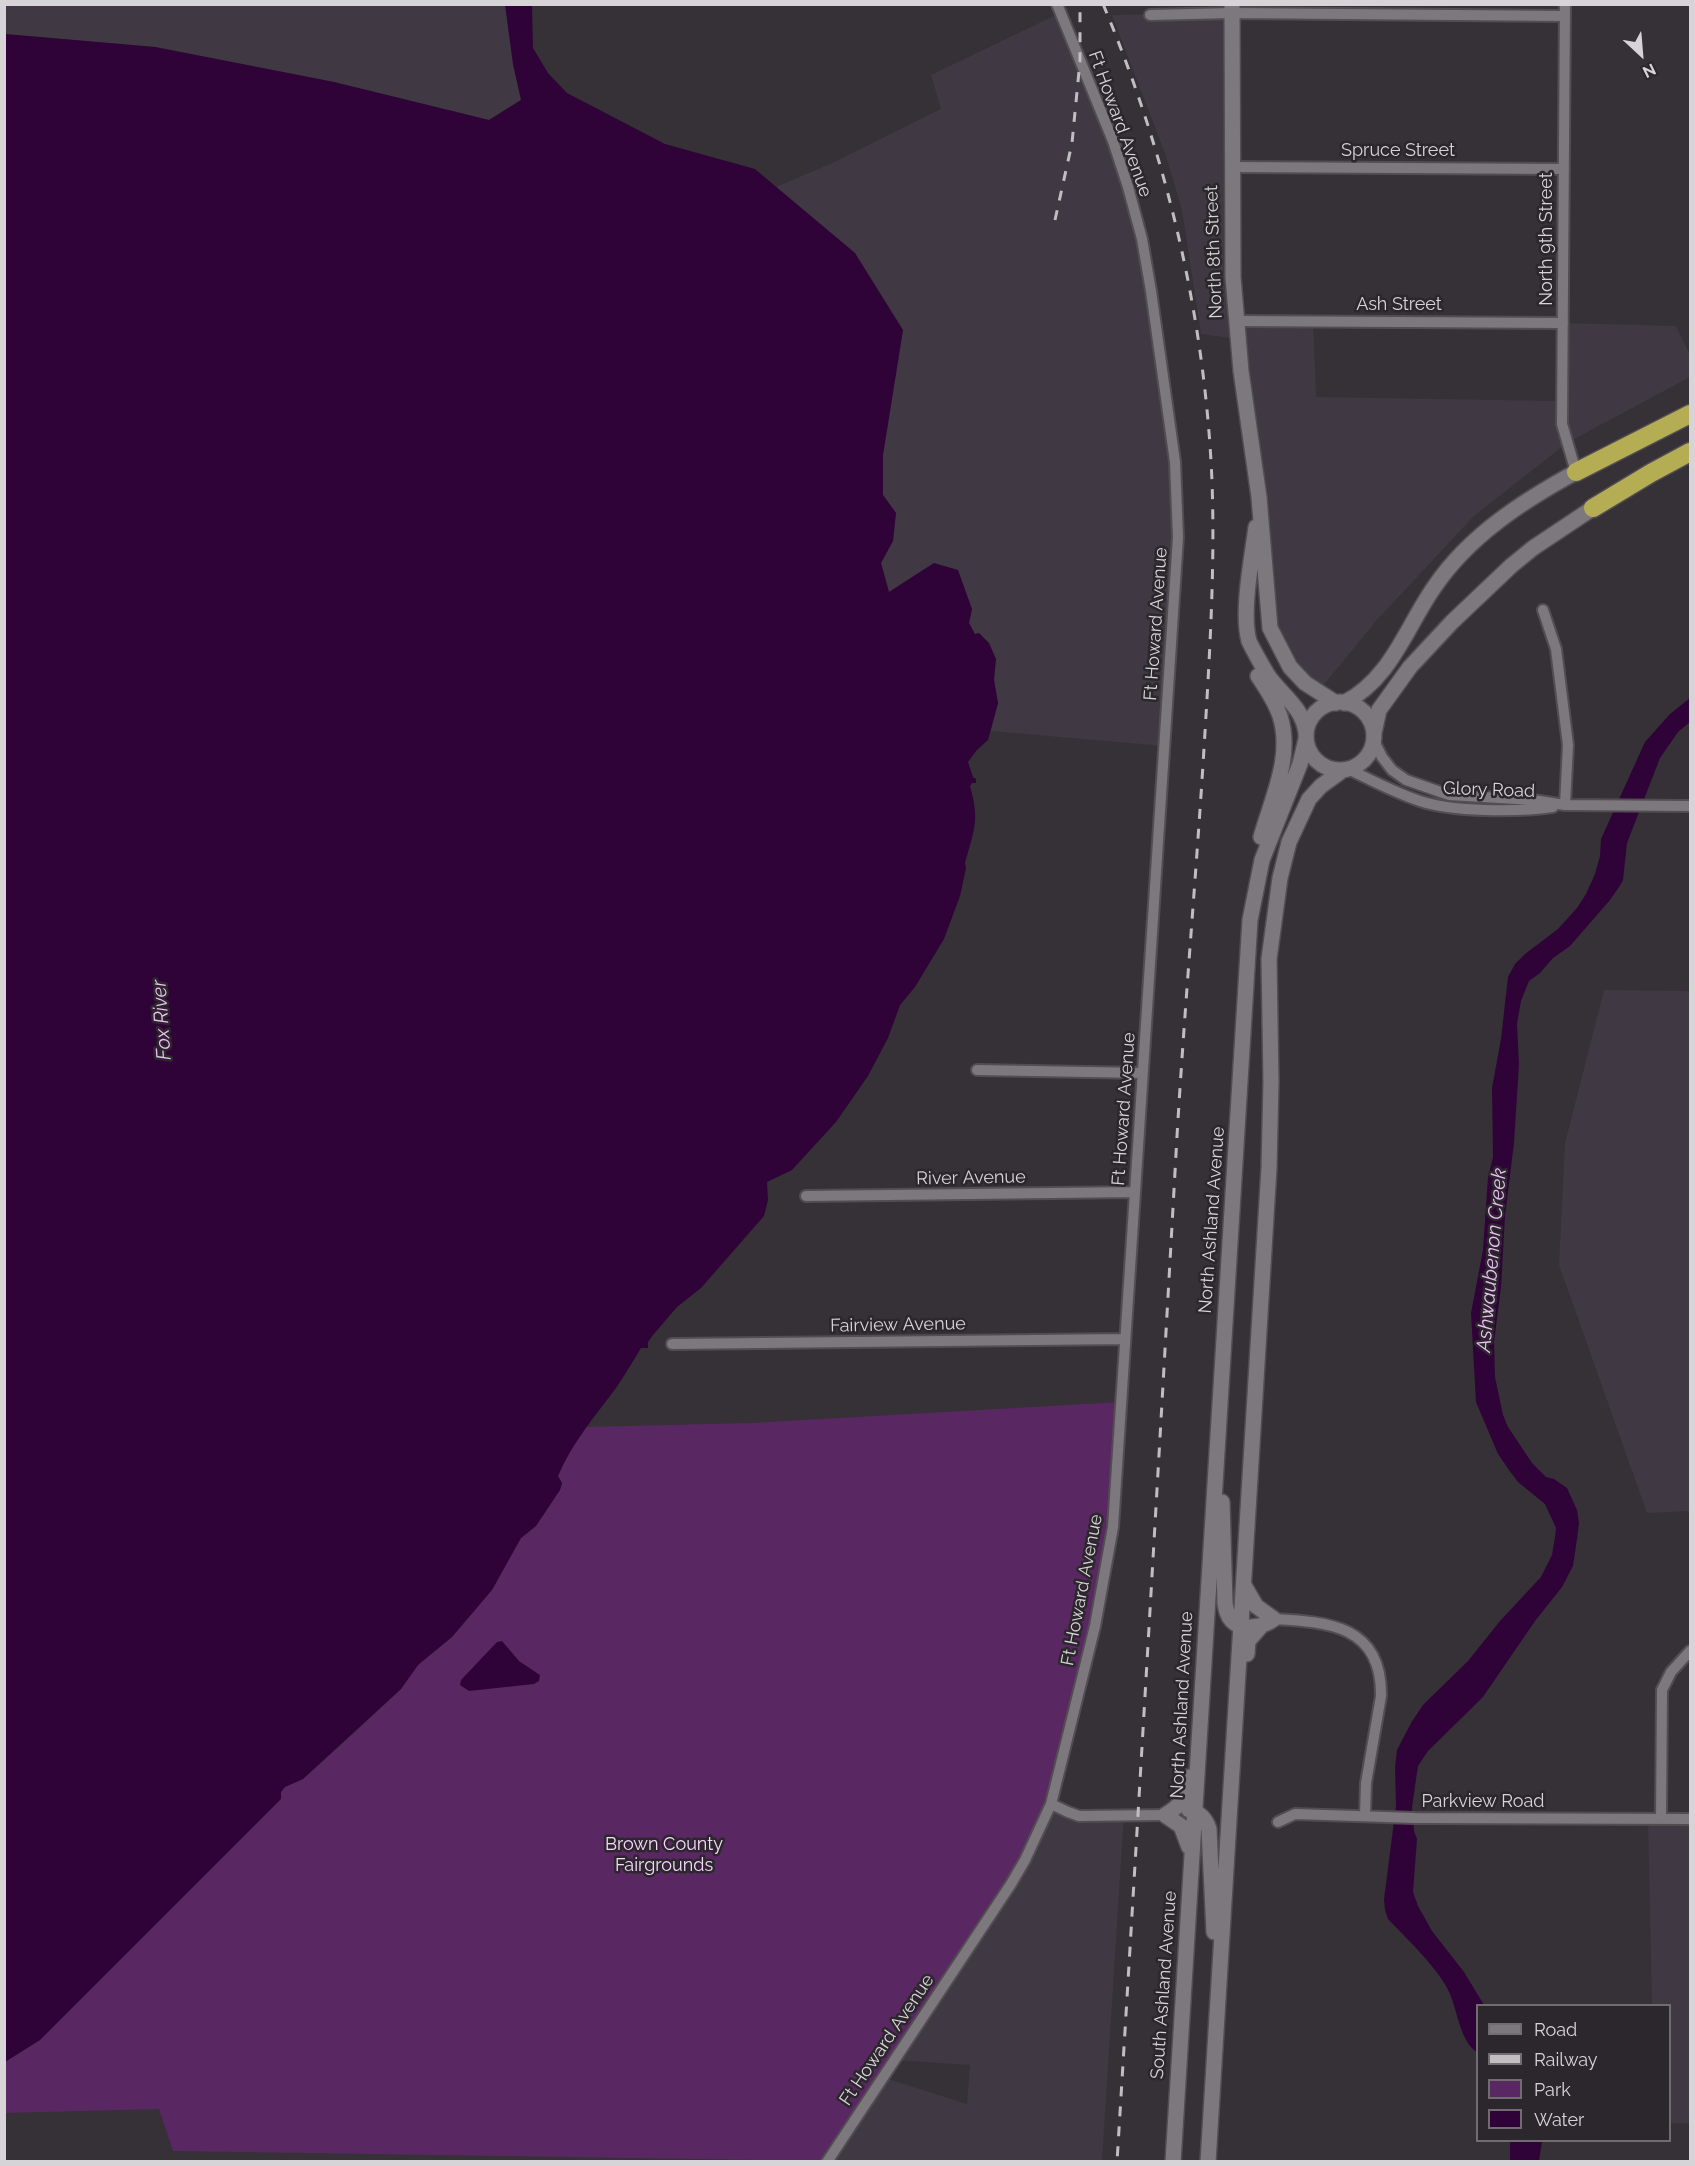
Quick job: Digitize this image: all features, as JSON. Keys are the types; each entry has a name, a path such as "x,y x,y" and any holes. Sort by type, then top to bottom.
{"highway":[{"path":"1576,471 1690,414"},
{"path":"1593,508 1651,472 1690,452"}],"main road":[{"name":"North 8th Street","path":"1232,9 1231,229 1236,321 1259,497 1270,628 1290,667 1305,683 1340,703"},
{"path":"1262,860 1300,764 1309,722 1316,713 1325,706 1340,703 1366,690 1379,676 1436,585 1471,544 1514,509 1576,471"},
{"name":"North 8th Street","path":"1259,497 1247,609 1250,643 1270,678 1293,703 1305,723 1306,736"},
{"path":"1208,2162 1269,1168 1271,1082 1269,959 1273,916 1284,860 1298,819 1309,799 1321,786 1345,770 1360,764 1367,757 1379,711 1410,667 1452,622 1518,560 1593,508"},
{"name":"North Ashland Avenue","path":"1195,1812 1247,956 1251,911 1262,860 1259,845 1278,782 1285,744 1280,716 1257,673 1249,653 1250,643"},
{"path":"1340,703 1355,706 1364,712 1371,722 1374,737"},
{"path":"1306,736 1309,749 1322,765 1345,770"},
{"path":"1217,1460 1223,1505 1227,1614 1231,1621 1241,1626 1268,1622"},
{"path":"1171,1812 1185,1798 1188,1784 1202,1567 1210,1563"},
{"path":"1245,1587 1268,1622"},
{"path":"1223,1926 1234,1887 1247,1647 1251,1636 1268,1622"},
{"path":"1171,1812 1195,1812 1207,1823 1214,1934 1221,1955"},
{"path":"1171,1812 1184,1830 1192,1864"},
{"name":"South Ashland Avenue","path":"1173,2162 1195,1812"}],"street":[{"name":"Ft Howard Avenue","path":"827,2162 1011,1884 1051,1804 1095,1626 1113,1527 1178,537 1175,462 1142,240 1113,141 1057,4"},
{"path":"1150,15 1232,9 1565,10"},
{"name":"North 9th Street","path":"1565,10 1562,424 1576,471"},
{"name":"Spruce Street","path":"1232,167 1564,169"},
{"name":"Ash Street","path":"1236,321 1563,323"},
{"path":"1543,610 1556,649 1568,745 1565,805"},
{"name":"Glory Road","path":"1374,737 1382,757 1392,770 1406,780 1449,795 1533,800 1565,805 1690,806"},
{"name":"Glory Road","path":"1345,770 1400,794 1436,805 1532,810 1565,805"},
{"path":"977,1070 1143,1073"},
{"name":"River Avenue","path":"806,1197 1135,1192"},
{"name":"Fairview Avenue","path":"672,1344 1125,1338"},
{"path":"1268,1622 1312,1621 1340,1627 1361,1641 1372,1654 1380,1674 1381,1696 1366,1783 1365,1816"},
{"path":"1661,1819 1662,1690 1671,1672 1690,1651"},
{"path":"1051,1804 1079,1816 1171,1812"},
{"name":"Parkview Road","path":"1278,1822 1295,1814 1394,1818 1690,1819"}],"shaded area":[{"path":"4,5 517,5 513,64 521,100 489,120 334,82 156,47 5,34"},
{"path":"1060,13 1128,187 1169,412 1178,537 1164,746 991,731 998,703 994,680 996,659 975,635 969,623 972,609 934,563 889,592 881,563 893,541 896,513 883,495 883,455 903,330 776,187 830,164 941,109 931,75"},
{"path":"1232,13 1236,320 1313,321 1316,397 1562,401 1563,323 1676,326 1690,355 1690,377 1567,443 1474,516 1376,621 1318,692 1277,643 1237,339 1201,334 1182,210 1166,156 1112,15"},
{"path":"1604,990 1690,991 1690,1511 1647,1513 1559,1265 1565,1143"},
{"path":"1051,1804 1068,1812 1124,1814 1102,2161 827,2162 882,2077 967,2104 970,2065 892,2060"},
{"path":"1648,1819 1690,1819 1690,2123 1671,2123 1671,2004 1652,2004"}],"green space":[{"name":"Brown County Fairgrounds","path":"1121,1402 1113,1527 1051,1804 1025,1860 827,2161 173,2151 159,2109 5,2113 5,2062 40,2040 281,1799 280,1792 285,1787 303,1779 401,1689 418,1665 452,1637 492,1590 521,1538 536,1526 560,1490 562,1483 558,1476 565,1459 586,1427 751,1423"}],"water":[{"name":"Fox River","path":"505,5 532,5 533,48 548,73 567,93 665,144 755,169 855,253 903,330 883,455 883,495 896,513 893,541 881,563 889,592 934,563 958,570 972,609 969,623 975,634 979,633 989,643 996,659 994,680 998,703 988,740 968,762 973,777 976,779 976,783 970,786 975,817 960,896 944,939 915,987 900,1005 888,1038 868,1076 836,1122 792,1170 767,1182 768,1200 764,1216 701,1288 677,1307 648,1342 648,1348 641,1348 616,1388 570,1452 558,1476 562,1483 560,1490 536,1526 521,1538 492,1590 452,1637 418,1665 401,1689 303,1779 285,1787 281,1792 281,1799 40,2040 5,2062 5,34 155,47 334,82 489,120 521,100 513,64"},
{"name":"Ashwaubenon Creek","path":"1690,698 1690,722 1678,732 1660,758 1627,843 1623,880 1610,900 1570,946 1553,958 1540,973 1529,981 1521,1001 1517,1024 1519,1064 1514,1143 1494,1342 1495,1377 1503,1415 1508,1427 1532,1463 1546,1477 1554,1479 1567,1488 1577,1510 1579,1523 1573,1566 1562,1587 1535,1621 1483,1697 1428,1751 1418,1766 1412,1807 1417,1839 1413,1892 1432,1931 1464,1972 1483,2004 1476,2004 1476,2051 1463,2034 1453,2001 1439,1975 1388,1919 1384,1899 1396,1806 1397,1750 1423,1705 1468,1661 1500,1621 1541,1577 1552,1555 1555,1537 1556,1528 1545,1504 1518,1482 1498,1454 1476,1402 1471,1313 1483,1250 1488,1177 1493,1157 1492,1088 1501,1039 1508,977 1515,964 1558,929 1586,894 1600,856 1601,839 1645,742 1670,714"},
{"path":"502,1641 519,1661 540,1675 539,1681 534,1684 469,1691 460,1685 461,1680 497,1642"},
{"path":"1510,2142 1542,2142 1539,2161 1510,2161"}],"railway":[{"path":"1055,220 1072,143 1080,61 1080,4"},
{"path":"1103,4 1146,120 1179,238 1201,359 1208,420 1213,512 1212,607 1207,701 1177,1136 1117,2162"}]}
